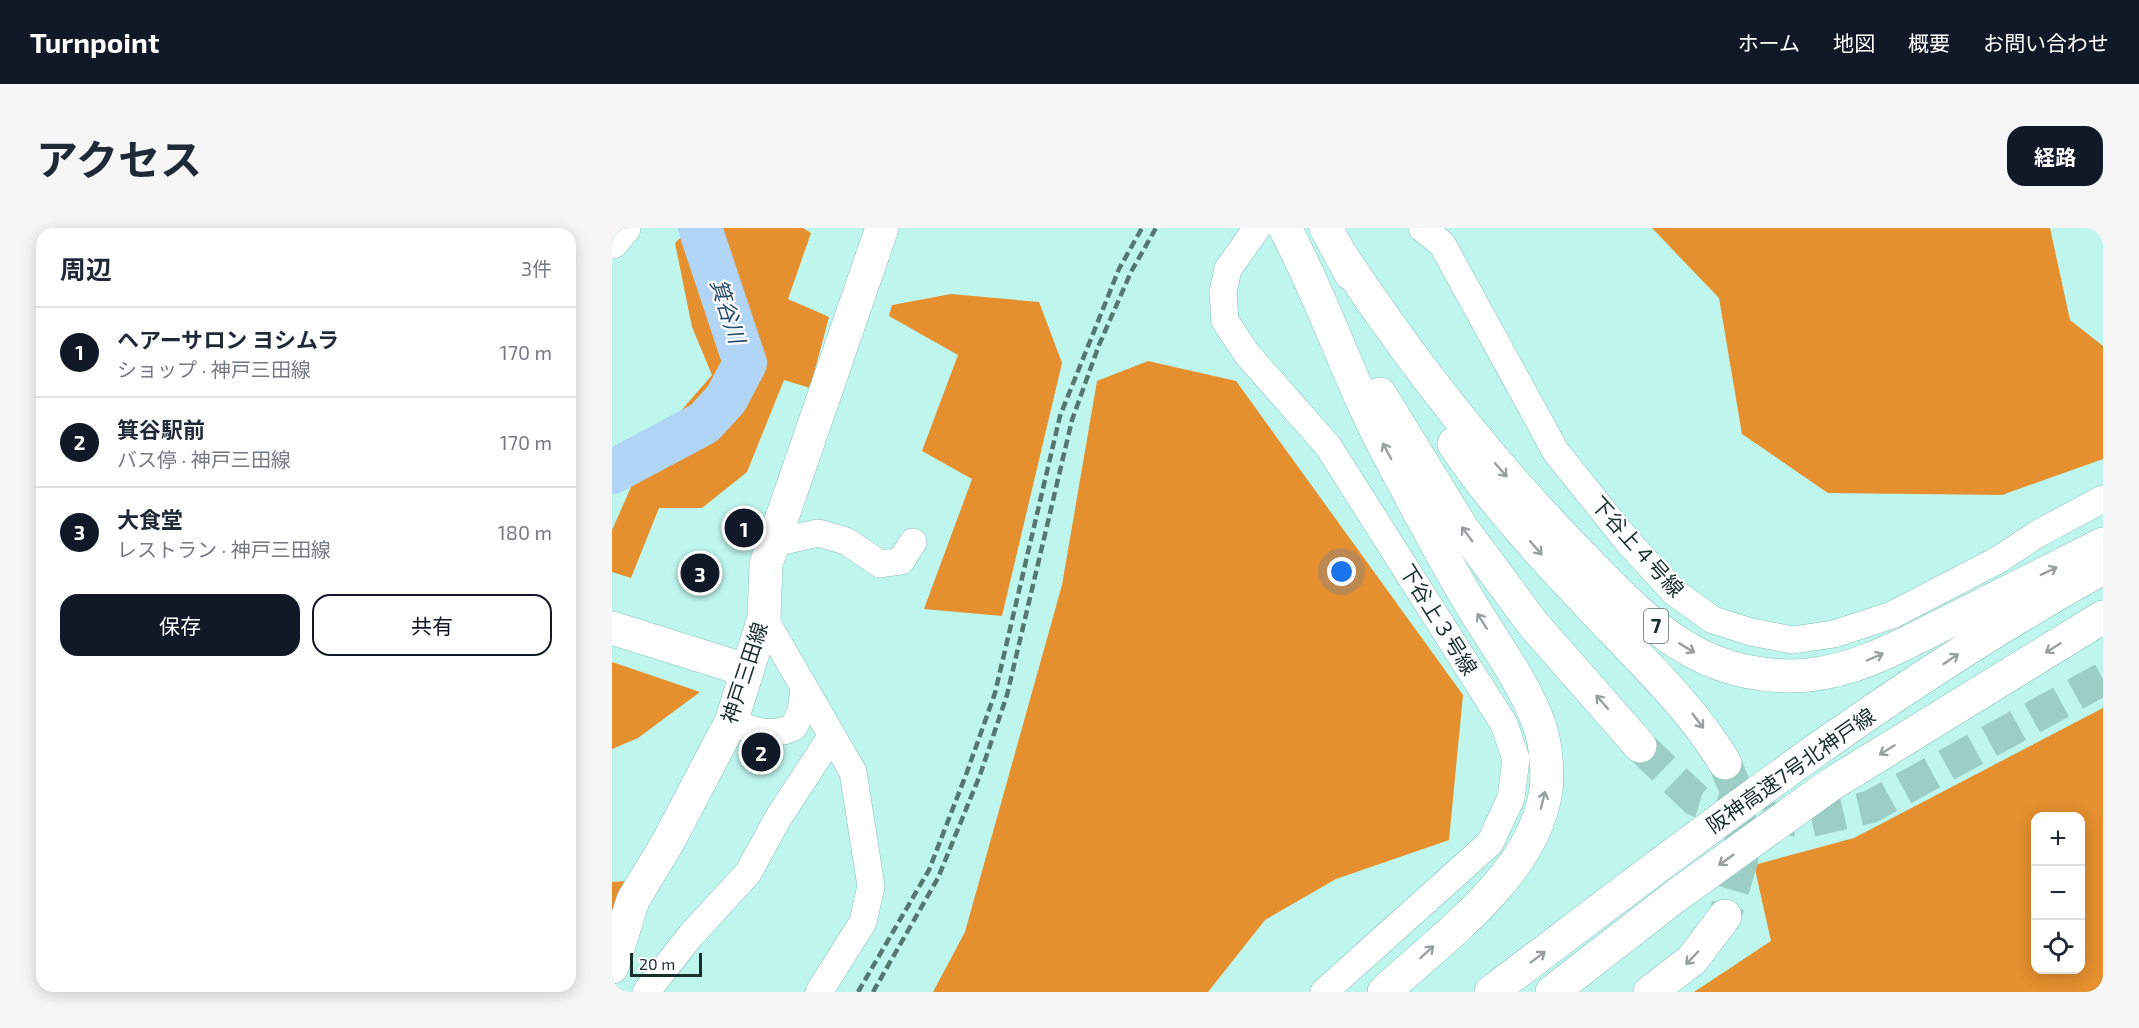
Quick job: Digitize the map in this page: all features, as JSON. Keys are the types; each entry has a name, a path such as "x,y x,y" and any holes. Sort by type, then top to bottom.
{"main road":[{"path":"612,242 624,228"},
{"name":"神戸三田線","path":"612,967 633,900 731,722 764,618 766,564 882,228"},
{"name":"7","path":"1333,242 1391,331 1434,389 1473,437 1551,524 1595,570 1665,633 1690,651 1717,663 1776,676 1807,675 1853,665 1892,650 2103,544"},
{"name":"7","path":"1333,242 1419,390 1477,476 1538,550 1676,694 1725,763"},
{"path":"1299,254 1389,410 1462,528 1533,624 1640,746"},
{"path":"1299,254 1370,420 1471,605 1519,682 1540,726 1545,758 1545,795 1532,837 1517,864 1497,888 1384,992"},
{"name":"阪神高速7号北神戸線","path":"1491,992 1771,781 1974,644 2103,568"},
{"name":"阪神高速7号北神戸線","path":"1552,992 1677,895 1830,785 2103,617"},
{"path":"612,627 747,670"},
{"path":"1650,992 1692,960 1725,916"}],"street":[{"name":"下谷上３号線","path":"1257,228 1228,269 1223,292 1225,321 1247,354 1328,446 1504,724 1516,759 1511,798 1490,843 1324,992"},
{"name":"下谷上４号線","path":"1422,228 1442,244 1556,452 1629,543 1674,592 1713,620 1751,632 1793,640 1834,634 1892,615 1998,560 2039,533 2103,499"},
{"path":"774,543 818,533 846,541 879,564 901,561 913,542"},
{"path":"764,618 853,772 871,886 862,922 819,992"},
{"path":"731,722 758,733 781,733 794,727 801,711 804,689"},
{"path":"646,992 691,935 748,873 778,818 831,737"}],"shaded area":[{"path":"691,228 803,228 811,233 788,299 829,317 810,388 784,380 747,472 702,508 659,508 631,578 612,572 612,530 632,485 620,452 673,420 712,375 692,327 675,243"},
{"path":"1652,228 2050,228 2070,320 2103,346 2103,459 2002,495 1828,493 1742,434 1719,298"},
{"path":"951,294 1039,302 1062,363 1002,616 924,609 972,479 922,451 958,355 889,316 892,305"},
{"path":"1148,361 1236,381 1463,695 1449,840 1336,879 1265,920 1208,992 933,992 965,932 1062,585 1097,381"},
{"path":"612,662 700,692 638,738 612,749"},
{"path":"2103,708 2103,992 1694,992 1771,941 1754,865 1854,838"},
{"path":"626,881 612,919 612,882"}],"waterway":[{"name":"箕谷川","path":"612,472 704,423 726,399 745,363 700,228"}],"tunnel":[{"path":"1640,746 1696,800 1753,817 1809,821 1870,807 2103,679"},
{"path":"1725,763 1737,793 1742,859 1725,916"}],"railway":[{"path":"858,992 929,870 967,772 995,693 1060,416 1119,269 1142,228"},
{"path":"873,992 938,878 980,775 1007,695 1072,420 1099,345 1131,272 1156,228"}],"place":[{"name":"ヘアーサロン ヨシムラ","path":"744,528"},
{"name":"大食堂","path":"700,573"},
{"name":"箕谷駅前","path":"761,752"}]}
